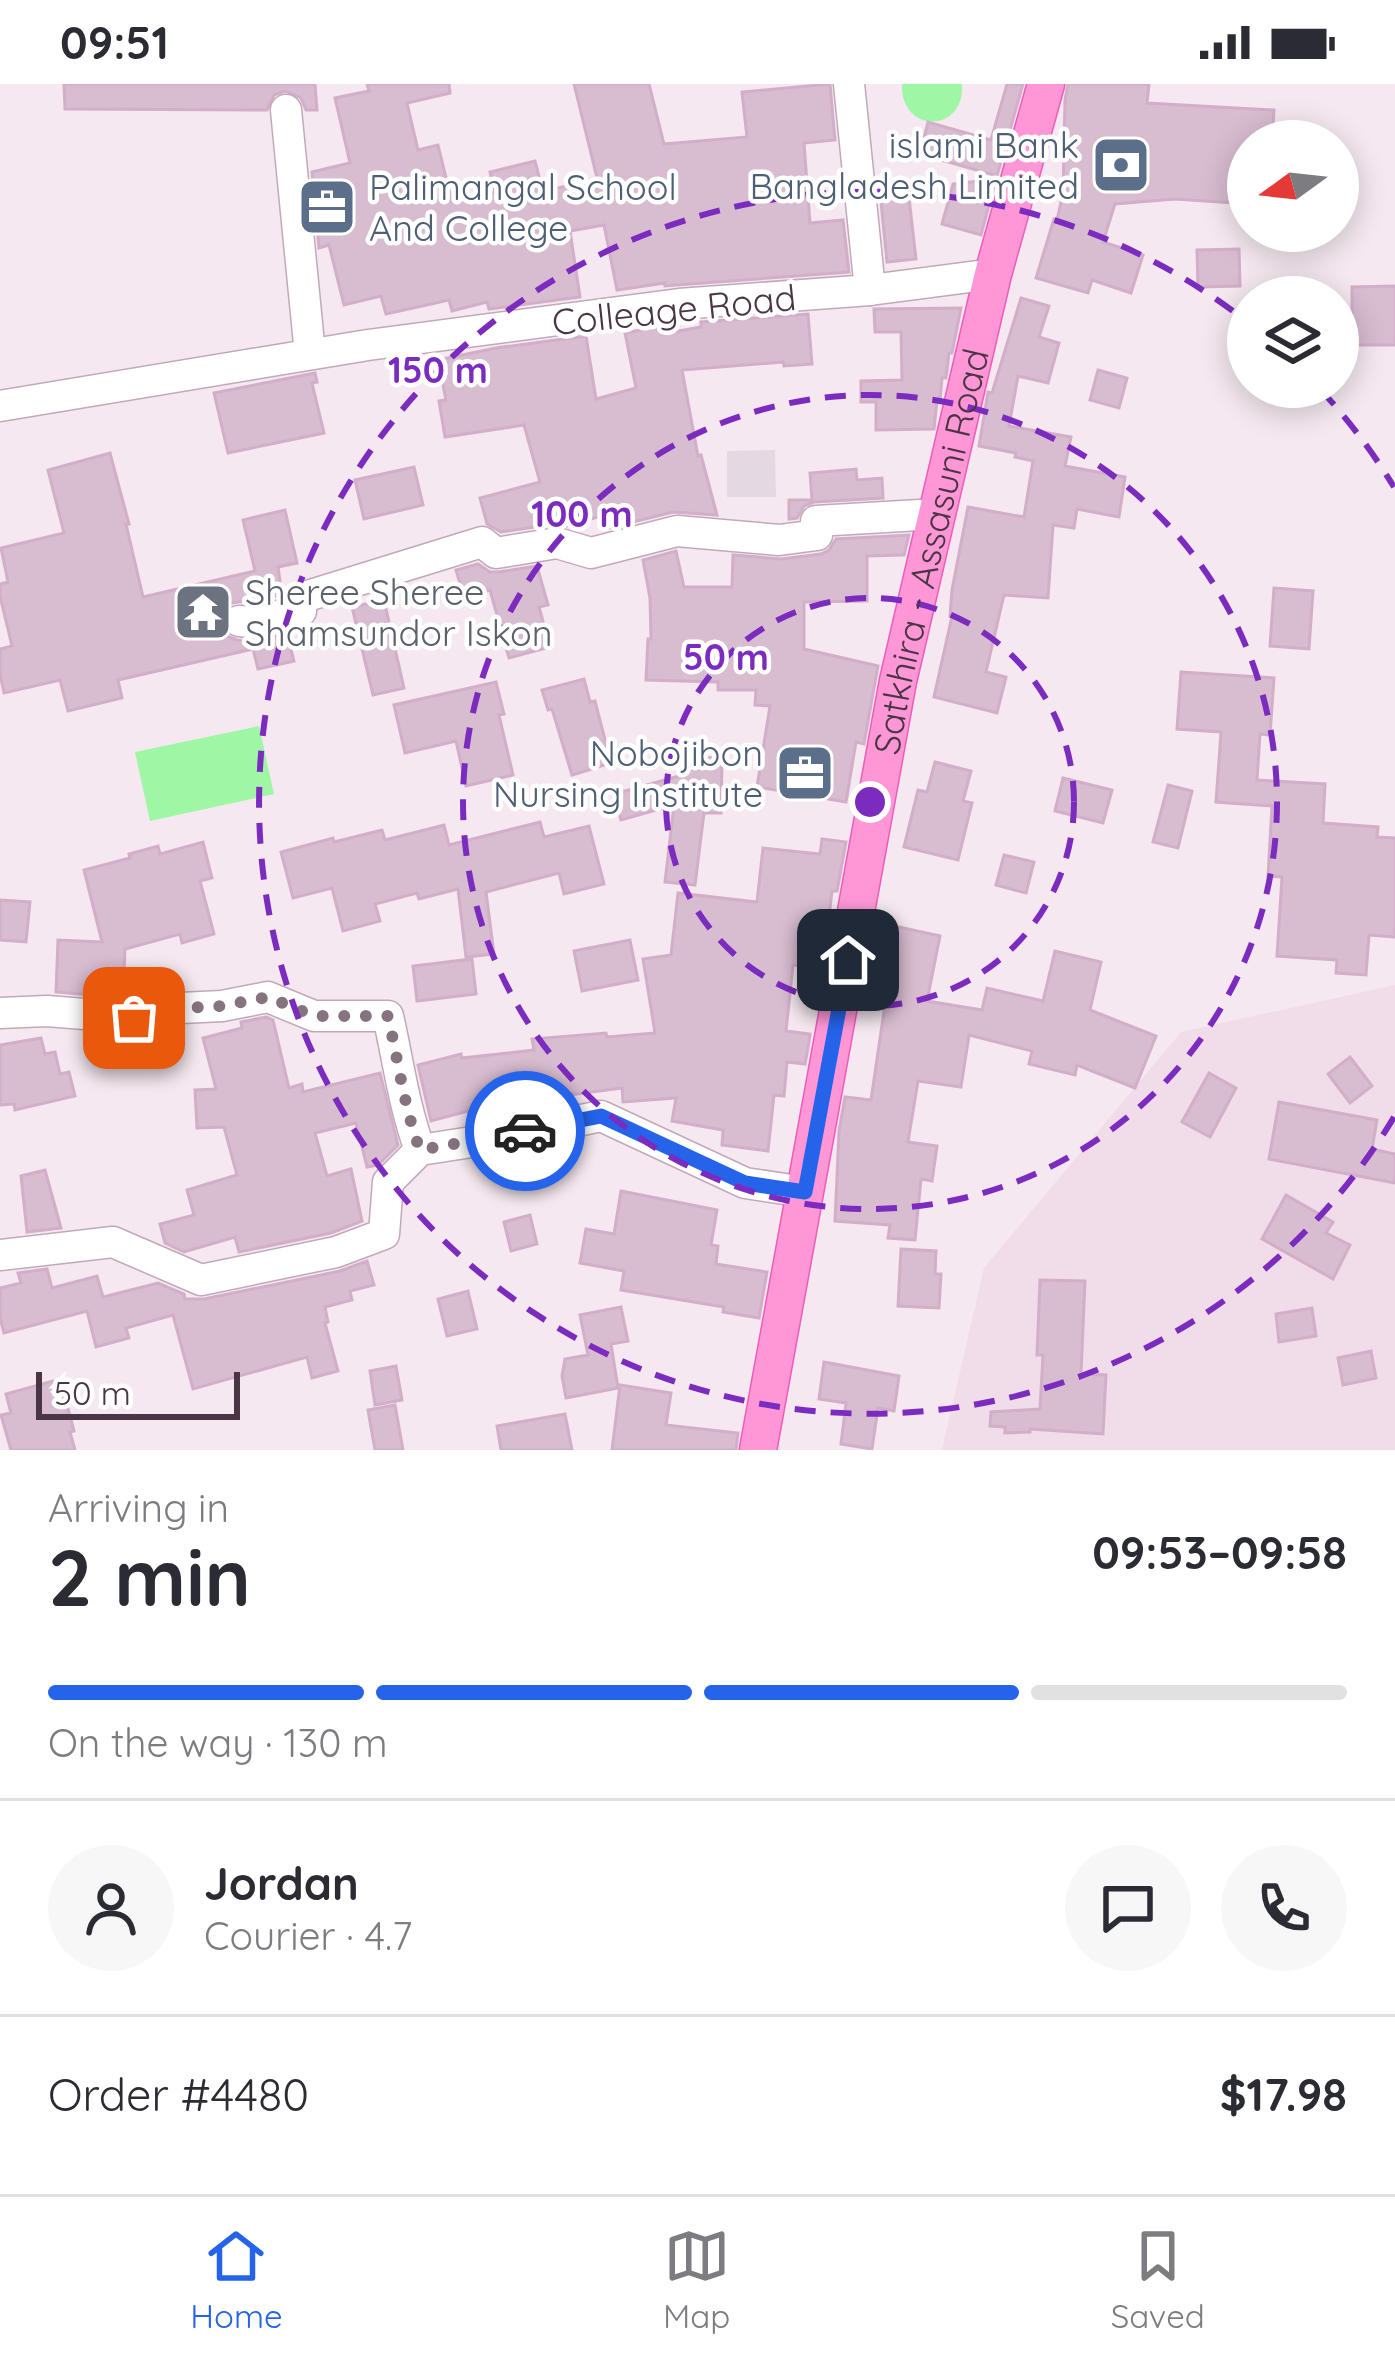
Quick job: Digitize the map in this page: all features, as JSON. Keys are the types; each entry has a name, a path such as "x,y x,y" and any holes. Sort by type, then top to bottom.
{"main road":[{"name":"Satkhira - Assasuni Road","path":"758,1450 898,681 994,274 1046,84"}],"street":[{"path":"849,84 870,290"},
{"path":"286,110 310,355"},
{"name":"Colleage Road","path":"0,406 310,355 679,304 870,290 994,274"},
{"path":"238,621 301,611 301,598 482,542 496,553 557,543 591,553 677,531 779,540 817,535 817,521 937,514"},
{"path":"0,1013 47,1011 134,1018 268,997 314,1016 388,1016 409,1120 420,1150"},
{"path":"0,1255 113,1242 202,1280 336,1252 384,1234 388,1182 420,1150 601,1116 745,1183 805,1192"}],"shaded area":[{"path":"902,84 962,84 960,100 944,119 921,119 904,100"},
{"path":"775,450 776,497 727,497 727,451"},
{"path":"259,726 274,794 150,821 135,752"},
{"path":"1395,985 1395,1450 942,1450 984,1268 1181,1032"}],"building":[{"path":"64,84 315,84 317,110 306,110 301,98 285,91 274,95 267,110 65,109"},
{"path":"367,84 449,84 450,93 407,103 418,150 438,145 452,202 495,192 490,172 535,161 543,192 597,178 574,84 649,84 664,144 747,137 742,92 830,84 835,140 804,143 810,223 843,220 849,272 617,290 604,225 570,231 580,297 489,309 487,302 452,311 449,300 386,314 381,296 344,305 329,245 319,248 312,172 350,163 335,98 369,91"},
{"path":"1007,84 1023,84 997,176 920,154 928,122 991,140"},
{"path":"1068,84 1149,84 1147,103 1274,110 1273,120 1227,120 1227,203 1175,199 1115,204 1103,242 1143,255 1131,293 1092,280 1088,293 1036,278 1063,193"},
{"path":"996,179 981,235 942,224 953,184"},
{"path":"908,189 916,259 887,262 880,192"},
{"path":"1197,250 1239,252 1240,276 1227,276 1227,286 1198,287"},
{"path":"1395,286 1395,345 1359,345 1359,287"},
{"path":"1021,298 1049,306 1039,337 1059,343 1048,383 1018,376 1009,426 1071,437 1065,466 1125,477 1119,517 1077,509 1074,528 1053,525 1048,598 1004,595 986,672 1006,677 997,713 934,697 968,507 1024,517 1033,461 979,446 988,392 992,393"},
{"path":"961,308 934,429 876,430 876,402 861,402 861,381 902,380 901,332 875,332 874,309"},
{"path":"808,314 812,364 682,370 698,456 717,515 673,512 605,529 601,516 567,526 501,532 487,524 480,498 540,482 524,425 445,437 439,401 446,400 438,360 586,336 596,399 636,388 625,333 660,326 662,334 701,327 701,322"},
{"path":"1098,370 1127,378 1119,408 1090,400"},
{"path":"315,373 317,382 312,383 324,433 228,453 214,393"},
{"path":"110,453 143,597 255,571 243,520 285,510 297,563 278,567 282,595 232,603 220,620 227,636 237,640 287,634 294,661 258,669 253,649 118,680 122,698 68,711 60,680 4,693 0,649 12,646 0,596 0,584 8,582 1,548 64,533 48,470"},
{"path":"414,467 423,505 364,519 355,480"},
{"path":"856,469 857,480 882,478 883,498 814,502 804,506 797,518 789,519 789,500 812,500 810,473"},
{"path":"909,535 904,555 867,556 867,601 804,602 804,649 878,666 864,744 856,742 846,802 757,787 770,706 755,705 756,690 718,690 718,682 646,680 650,598 643,560 676,551 684,587 732,587 733,555 781,559 821,554 836,539"},
{"path":"478,564 490,572 537,566 548,605 539,607 550,647 509,658 490,590 464,597 456,570"},
{"path":"1274,588 1313,591 1309,649 1270,646"},
{"path":"384,600 404,688 373,695 352,607"},
{"path":"1181,672 1274,678 1270,735 1260,734 1257,780 1325,784 1323,823 1378,827 1377,837 1395,838 1395,937 1369,935 1366,975 1336,973 1337,960 1277,956 1282,877 1268,876 1272,806 1216,802 1221,732 1177,729"},
{"path":"584,679 590,702 595,701 611,763 572,775 542,690"},
{"path":"496,682 513,775 466,786 456,741 405,753 394,705"},
{"path":"679,757 722,758 721,813 704,813 695,885 665,882 674,805 621,820 614,794 679,776"},
{"path":"935,762 971,771 963,801 972,803 958,860 904,847 918,790 927,792"},
{"path":"1063,778 1112,790 1103,823 1055,811"},
{"path":"1168,785 1192,791 1178,848 1153,842"},
{"path":"540,822 544,837 589,826 604,884 564,894 559,873 486,892 494,954 466,957 458,889 375,904 380,921 343,931 332,888 293,898 281,852 333,838 334,842 382,830 385,840 444,825 449,845"},
{"path":"822,839 846,842 837,891 832,891 823,968 793,965 786,1031 810,1034 809,1042 805,1064 787,1062 784,1096 774,1095 768,1151 722,1145 723,1130 672,1121 676,1098 623,1102 622,1088 562,1096 563,1104 540,1109 539,1101 483,1107 431,1121 418,1065 461,1054 462,1058 534,1050 532,1039 655,1033 643,959 671,955 678,893 757,902 763,848 820,854"},
{"path":"203,842 212,878 200,881 214,934 182,943 180,934 125,949 123,998 56,992 58,940 102,942 84,870 158,846 160,854"},
{"path":"1004,855 1034,862 1026,893 996,885"},
{"path":"0,900 30,902 26,942 0,940"},
{"path":"885,924 940,936 927,1001 982,1010 987,988 1043,1001 1055,951 1101,962 1090,1010 1156,1036 1135,1088 1077,1065 1075,1075 1029,1064 1032,1051 969,1035 961,1087 918,1081 908,1142 937,1146 932,1181 921,1179 915,1240 888,1238 890,1225 835,1221 845,1097 871,1100 887,991 872,988"},
{"path":"630,940 638,980 582,991 574,951"},
{"path":"472,959 476,994 417,1001 413,966"},
{"path":"266,1017 273,1020 289,1088 302,1084 303,1092 380,1073 398,1145 378,1165 367,1167 356,1123 315,1133 327,1176 351,1169 362,1221 331,1233 239,1252 235,1237 184,1252 165,1243 160,1224 194,1215 187,1190 237,1175 224,1127 197,1128 195,1090 216,1089 203,1038"},
{"path":"41,1038 45,1054 55,1052 60,1074 69,1072 75,1096 15,1110 14,1104 0,1105 0,1045"},
{"path":"1350,1057 1372,1086 1350,1103 1328,1074"},
{"path":"1209,1073 1236,1088 1210,1137 1182,1122"},
{"path":"1279,1102 1377,1120 1372,1149 1395,1154 1395,1183 1269,1159"},
{"path":"543,1148 546,1180 513,1182 510,1155"},
{"path":"45,1170 61,1228 27,1232 21,1176"},
{"path":"621,1191 717,1210 711,1245 718,1246 716,1264 767,1272 759,1318 723,1312 724,1307 621,1290 624,1271 580,1263 586,1229 614,1234"},
{"path":"1286,1195 1333,1222 1326,1233 1350,1245 1333,1279 1262,1239"},
{"path":"530,1215 537,1244 511,1251 504,1222"},
{"path":"901,1249 936,1251 935,1274 941,1274 939,1308 898,1306"},
{"path":"367,1261 374,1285 350,1291 352,1300 325,1307 338,1371 312,1378 307,1357 193,1389 173,1315 126,1328 129,1338 96,1347 87,1311 4,1333 0,1318 0,1288 21,1283 18,1273 47,1269 52,1288 97,1276 103,1297 158,1283 184,1294 185,1299 204,1299 340,1271"},
{"path":"1040,1280 1085,1281 1081,1374 1106,1375 1103,1434 1030,1429 1005,1433 1005,1427 990,1426 991,1412 1040,1409"},
{"path":"468,1291 477,1329 447,1336 438,1299"},
{"path":"621,1307 628,1341 611,1344 618,1388 566,1398 565,1359 588,1355 580,1315"},
{"path":"1312,1308 1316,1336 1279,1342 1276,1314"},
{"path":"1371,1351 1376,1378 1343,1385 1338,1358"},
{"path":"824,1362 899,1376 894,1411 878,1408 872,1449 841,1444 846,1403 819,1399"},
{"path":"396,1366 402,1400 375,1405 370,1371"},
{"path":"60,1379 75,1450 11,1450 1,1415 11,1413 6,1394"},
{"path":"620,1385 671,1393 666,1425 738,1433 736,1450 612,1450"},
{"path":"395,1405 403,1450 375,1450 368,1410"},
{"path":"565,1414 572,1450 501,1450 497,1426"}],"way so far":[{"path":"134,1018 268,997 314,1016 388,1016 409,1120 420,1150 525,1131"}],"place":[{"name":"islami Bank Bangladesh Limited","path":"1121,165"},
{"name":"Palimangal School And College","path":"327,207"},
{"name":"Sheree Sheree Shamsundor Iskon","path":"203,612"},
{"name":"Nobojibon Nursing Institute","path":"805,773"}],"route":[{"path":"525,1131 601,1116 745,1183 805,1192 848,960"}]}
